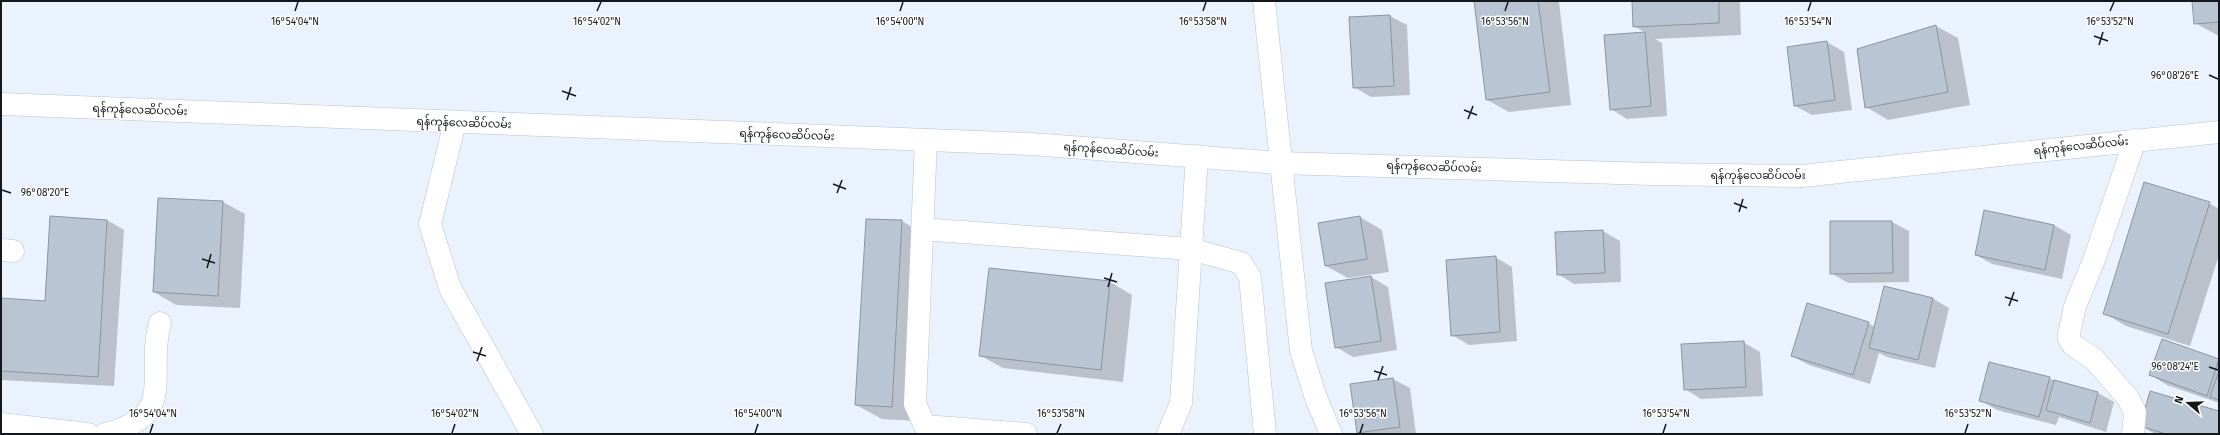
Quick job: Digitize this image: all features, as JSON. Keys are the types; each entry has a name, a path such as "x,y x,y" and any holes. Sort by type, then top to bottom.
{"main road":[{"path":"1264,1 1300,351 1316,398 1331,434"},
{"name":"ရန်ကုန်လေဆိပ်လမ်း","path":"1,104 1031,144 1280,163 1653,174 1802,176 2219,132"},
{"path":"455,122 430,224 450,288 532,434"},
{"path":"926,140 915,404 925,426 1026,434"},
{"path":"2133,434 2135,412 2128,398 2094,359 2073,345 2069,339 2069,334 2075,306 2094,260 2135,140"},
{"path":"1168,434 1181,403 1196,156"},
{"path":"922,228 1191,249 1240,263 1250,276 1265,434"},
{"path":"106,434 126,429 146,415 157,392 156,338 160,323"},
{"path":"1316,398 1313,419 1317,434"},
{"path":"1,424 88,434"}],"building":[{"path":"1474,1 1538,1 1550,92 1486,100"},
{"path":"1632,1 1719,1 1719,23 1633,27"},
{"path":"2192,1 2219,1 2219,22 2194,24"},
{"path":"1390,15 1394,86 1353,88 1349,17"},
{"path":"1936,25 1948,92 1865,108 1857,49"},
{"path":"1645,32 1651,106 1610,110 1604,35"},
{"path":"1827,41 1835,100 1794,106 1787,47"},
{"path":"2144,182 2210,202 2168,334 2103,314"},
{"path":"158,198 223,201 218,296 153,292"},
{"path":"1984,210 2054,225 2045,270 1975,255"},
{"path":"50,216 107,220 98,377 1,371 1,298 45,301"},
{"path":"1360,216 1367,259 1325,266 1318,223"},
{"path":"866,219 902,220 892,407 855,405"},
{"path":"1830,221 1892,221 1893,273 1830,274"},
{"path":"1603,230 1605,273 1557,275 1555,232"},
{"path":"1496,256 1500,332 1451,336 1446,260"},
{"path":"989,268 1110,281 1101,370 979,356"},
{"path":"1371,276 1381,341 1335,348 1325,283"},
{"path":"1884,286 1933,298 1918,360 1869,348"},
{"path":"1807,303 1869,322 1853,375 1791,356"},
{"path":"2162,339 2219,359 2207,396 2149,375"},
{"path":"1744,341 1746,387 1684,390 1681,344"},
{"path":"1989,362 2050,377 2039,417 1979,401"},
{"path":"2219,371 2219,400 2210,397"},
{"path":"1393,378 1400,427 1357,433 1350,384"},
{"path":"2054,380 2098,392 2090,423 2046,410"},
{"path":"2150,391 2219,411 2219,434 2166,434 2140,426"}]}
